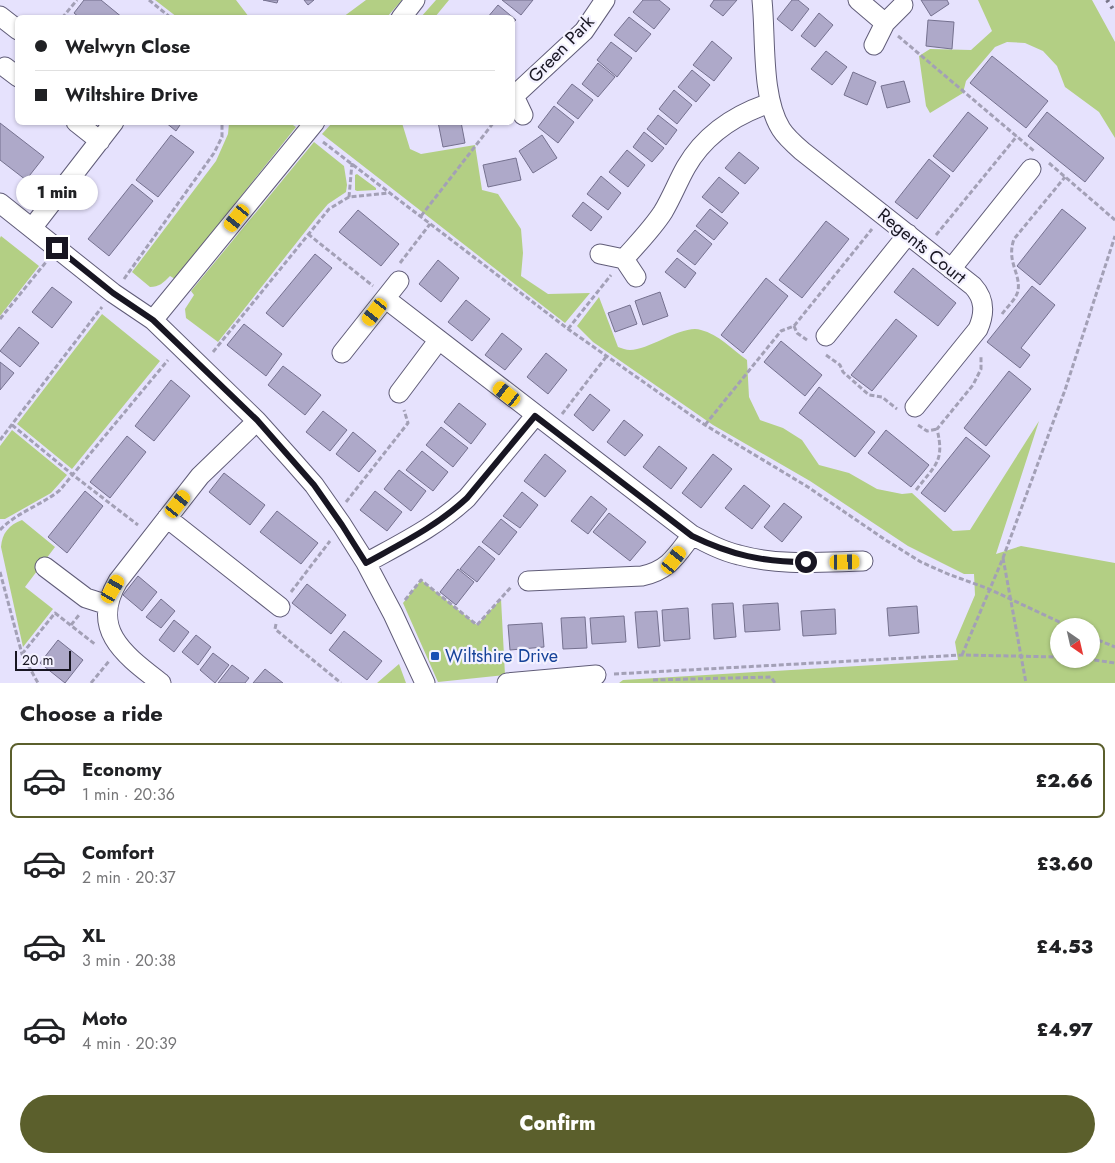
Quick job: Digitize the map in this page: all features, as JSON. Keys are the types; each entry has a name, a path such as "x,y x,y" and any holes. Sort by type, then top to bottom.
{"street":[{"path":"403,15 415,0"},
{"name":"Green Park","path":"515,94 584,31 604,0"},
{"name":"Regents Court","path":"762,0 767,88 770,103 781,128 802,151 951,268 979,292 982,300 983,315 978,329 910,413"},
{"path":"858,0 886,23"},
{"path":"874,44 886,23 903,5"},
{"name":"Green Park","path":"515,100 523,115"},
{"path":"624,259 662,213 685,168 703,142 715,130 728,122 749,110 770,103"},
{"path":"80,125 100,142"},
{"path":"32,228 112,125"},
{"path":"153,320 312,126"},
{"path":"951,268 1040,162"},
{"path":"0,202 113,293 153,320 257,420 314,485 339,520 366,563 393,614 425,683"},
{"path":"820,344 908,234"},
{"path":"600,254 624,259 636,277"},
{"path":"342,353 399,281"},
{"path":"386,298 438,341 692,536 737,555 762,560 787,562 862,561"},
{"path":"399,393 438,341"},
{"path":"366,563 430,528 455,509 467,498 535,416"},
{"path":"161,683 118,646 112,632 108,614 110,597 118,581 152,536 212,463 257,420"},
{"path":"167,518 280,607"},
{"path":"528,581 654,574 674,560 692,536"},
{"path":"45,567 86,598 108,605"},
{"path":"507,683 596,675"}],"path":[{"path":"64,15 77,0"},
{"path":"149,0 167,15"},
{"path":"886,23 1017,136 1040,162 1115,220"},
{"path":"421,216 492,125"},
{"path":"312,126 352,164 568,329 705,425 808,487 884,540 921,562 989,589 1051,618"},
{"path":"926,247 1017,136"},
{"path":"349,197 352,164"},
{"path":"202,366 329,209 349,197 390,193"},
{"path":"705,425 781,331 794,326 883,215"},
{"path":"399,281 397,268 430,224"},
{"path":"308,234 386,298"},
{"path":"962,655 1003,558 1065,390 1115,236"},
{"path":"0,319 57,248"},
{"path":"568,329 624,259"},
{"path":"794,326 797,333 820,344 840,365 843,372 869,395 882,397 910,413 927,431 937,429"},
{"path":"0,530 13,518 53,496 73,475 180,346"},
{"path":"551,428 606,357"},
{"path":"342,683 275,629 280,607 408,423 399,393"},
{"path":"12,424 73,475 152,536"},
{"path":"1003,558 1026,683"},
{"path":"0,572 22,654 38,683"},
{"path":"393,614 422,580 477,625 510,588 528,581"},
{"path":"22,654 55,613 98,647"},
{"path":"1100,641 1115,647"},
{"path":"92,683 112,658 123,652"},
{"path":"596,675 962,655 1050,657"},
{"path":"1100,661 1115,663"},
{"path":"653,680 771,677 775,683"}],"green space":[{"path":"155,0 236,0 247,15 174,15"},
{"path":"366,0 402,0 389,15 346,15"},
{"path":"436,0 449,0 437,15 423,15"},
{"path":"978,0 1092,0 1115,42 1115,138 1099,112 1065,87 1057,66 1043,51 1025,43 1007,42 995,47 966,81 963,93 930,113 926,106 919,56 930,49 971,50 992,31"},
{"path":"229,125 293,125 296,127 175,279 170,276 161,284 150,287 132,272 216,161 228,134"},
{"path":"330,125 403,125 410,149 421,154 475,145 482,190 498,194 521,229 523,253 521,276 548,294 590,293 565,323 322,134"},
{"path":"314,142 344,166 347,185 346,192 328,204 316,218 218,342 186,318 185,309 194,295 191,291"},
{"path":"357,174 376,188 376,190 355,190 355,175"},
{"path":"1,236 39,266 0,316 0,238"},
{"path":"599,297 618,347 628,350 638,349 694,329 713,335 747,360 749,397 760,420 783,428 802,440 819,465 849,473 877,489 902,494 912,493 953,531 970,530 1039,421 996,554 1021,546 1115,563 1115,683 619,683 623,680 958,660 955,642 975,595 974,574 964,574 908,546 810,481 713,425 593,342 577,326"},
{"path":"102,314 160,361 72,469 17,424"},
{"path":"12,430 67,475 51,493 5,519 0,519 0,446"},
{"path":"22,520 55,547 25,587 53,609 23,647 1,547 7,530 13,524"},
{"path":"421,580 477,625 501,599 505,675 438,682 403,603"},
{"path":"399,664 406,683 377,683"}],"building":[{"path":"84,0 101,0 119,15 76,15 74,13"},
{"path":"263,0 278,0 277,3"},
{"path":"304,0 314,0 308,5"},
{"path":"502,0 533,0 521,15"},
{"path":"643,0 659,0 670,9 654,29 633,12"},
{"path":"714,0 737,0 723,16 710,6"},
{"path":"792,0 798,0 809,9 792,31 777,19"},
{"path":"921,0 947,0 949,4 931,16"},
{"path":"498,5 510,15 490,15"},
{"path":"819,13 833,25 815,47 801,36"},
{"path":"629,17 651,34 636,52 614,35"},
{"path":"928,20 954,22 952,49 926,46"},
{"path":"712,41 732,58 714,81 693,65"},
{"path":"611,42 632,58 617,77 597,60"},
{"path":"826,51 847,67 832,85 811,69"},
{"path":"992,56 1048,101 1026,128 970,83"},
{"path":"598,63 615,77 598,97 582,84"},
{"path":"692,70 710,85 696,102 678,87"},
{"path":"853,72 876,82 867,105 844,95"},
{"path":"904,81 910,102 887,108 881,86"},
{"path":"572,84 593,100 578,119 557,103"},
{"path":"674,90 692,105 677,124 659,109"},
{"path":"554,106 574,122 558,143 538,127"},
{"path":"968,112 988,128 953,172 933,156"},
{"path":"1047,112 1104,158 1085,182 1028,136"},
{"path":"658,115 677,130 666,145 647,129"},
{"path":"0,123 44,157 26,180 0,160"},
{"path":"169,125 180,125 176,131"},
{"path":"439,125 462,125 465,143 443,147"},
{"path":"644,132 664,148 652,162 633,147"},
{"path":"171,135 194,152 158,197 136,180"},
{"path":"542,135 557,158 533,173 519,151"},
{"path":"627,150 645,165 628,187 609,172"},
{"path":"739,152 759,168 745,184 725,168"},
{"path":"516,158 521,180 488,187 483,165"},
{"path":"929,159 950,176 917,219 895,202"},
{"path":"601,176 621,193 608,210 587,194"},
{"path":"719,177 739,193 722,213 702,197"},
{"path":"132,184 153,201 109,256 88,239"},
{"path":"583,202 602,217 591,231 572,216"},
{"path":"710,209 728,223 714,240 696,226"},
{"path":"1062,209 1086,228 1040,285 1017,266"},
{"path":"358,210 399,244 381,266 339,232"},
{"path":"826,221 849,239 802,298 779,280"},
{"path":"695,230 712,244 695,265 677,251"},
{"path":"315,254 332,268 283,327 266,313"},
{"path":"677,258 696,273 685,288 665,272"},
{"path":"438,260 459,278 441,302 419,284"},
{"path":"913,268 956,303 938,326 894,292"},
{"path":"766,278 788,296 743,353 721,335"},
{"path":"1032,286 1055,305 1021,348 1030,355 1020,368 987,342"},
{"path":"52,287 72,302 52,328 32,312"},
{"path":"660,292 668,316 643,325 635,301"},
{"path":"466,300 490,319 472,341 448,322"},
{"path":"630,305 637,324 615,332 608,313"},
{"path":"896,319 917,336 872,391 851,375"},
{"path":"244,324 282,354 266,376 227,345"},
{"path":"19,327 39,343 20,367 0,351"},
{"path":"502,333 522,349 505,370 485,355"},
{"path":"781,341 822,375 805,396 764,362"},
{"path":"546,353 567,370 548,394 527,377"},
{"path":"0,362 14,373 0,390"},
{"path":"283,366 321,395 305,415 268,385"},
{"path":"1009,371 1031,389 986,446 964,428"},
{"path":"171,380 190,396 154,441 135,426"},
{"path":"819,387 875,432 855,457 799,413"},
{"path":"590,394 610,410 593,431 574,415"},
{"path":"459,403 486,424 471,444 444,422"},
{"path":"323,411 347,430 330,451 306,432"},
{"path":"624,420 643,435 625,456 607,442"},
{"path":"441,427 468,448 453,467 426,445"},
{"path":"886,430 929,465 911,487 868,453"},
{"path":"353,432 376,451 359,472 336,454"},
{"path":"127,436 146,452 110,498 90,482"},
{"path":"966,437 990,456 945,512 921,493"},
{"path":"659,446 687,468 671,489 643,467"},
{"path":"422,451 448,472 433,491 406,470"},
{"path":"545,454 566,471 545,497 524,481"},
{"path":"713,454 732,469 701,508 682,493"},
{"path":"399,470 426,491 411,511 384,489"},
{"path":"224,473 265,505 250,525 209,492"},
{"path":"744,485 770,506 752,529 725,508"},
{"path":"85,491 103,506 67,553 48,537"},
{"path":"375,491 402,512 387,531 360,510"},
{"path":"522,492 538,505 520,528 503,516"},
{"path":"591,496 607,509 588,534 571,521"},
{"path":"784,503 802,517 782,542 764,527"},
{"path":"277,511 318,543 301,564 260,532"},
{"path":"609,513 646,542 630,561 593,532"},
{"path":"501,519 517,532 499,555 482,542"},
{"path":"479,546 495,559 477,582 460,569"},
{"path":"458,569 474,582 456,605 440,592"},
{"path":"138,576 157,592 142,611 123,595"},
{"path":"307,584 346,615 331,634 292,603"},
{"path":"161,599 175,611 161,628 146,617"},
{"path":"733,603 736,637 714,639 712,604"},
{"path":"778,603 780,630 745,632 743,605"},
{"path":"917,606 919,633 889,636 887,608"},
{"path":"688,608 690,639 664,641 662,610"},
{"path":"835,609 836,634 803,636 801,611"},
{"path":"657,611 660,646 638,648 635,612"},
{"path":"624,616 626,642 592,644 590,618"},
{"path":"585,617 587,648 563,649 561,618"},
{"path":"174,620 189,632 174,652 159,640"},
{"path":"542,623 544,647 510,650 508,625"},
{"path":"344,631 382,661 367,680 329,650"},
{"path":"196,635 211,647 198,665 182,652"},
{"path":"58,640 83,660 65,683 40,663"},
{"path":"213,653 229,665 215,683 200,670"},
{"path":"232,665 249,678 245,683 218,683"},
{"path":"265,669 283,683 253,683"}],"railway":[{"path":"1107,0 1115,12"}],"place":[{"name":"Wiltshire Drive","path":"435,656"}],"route":[{"path":"57,248 113,293 153,320 257,420 314,485 366,563 430,528 455,509 467,498 535,416 692,536 737,555 762,560 806,562"}]}
